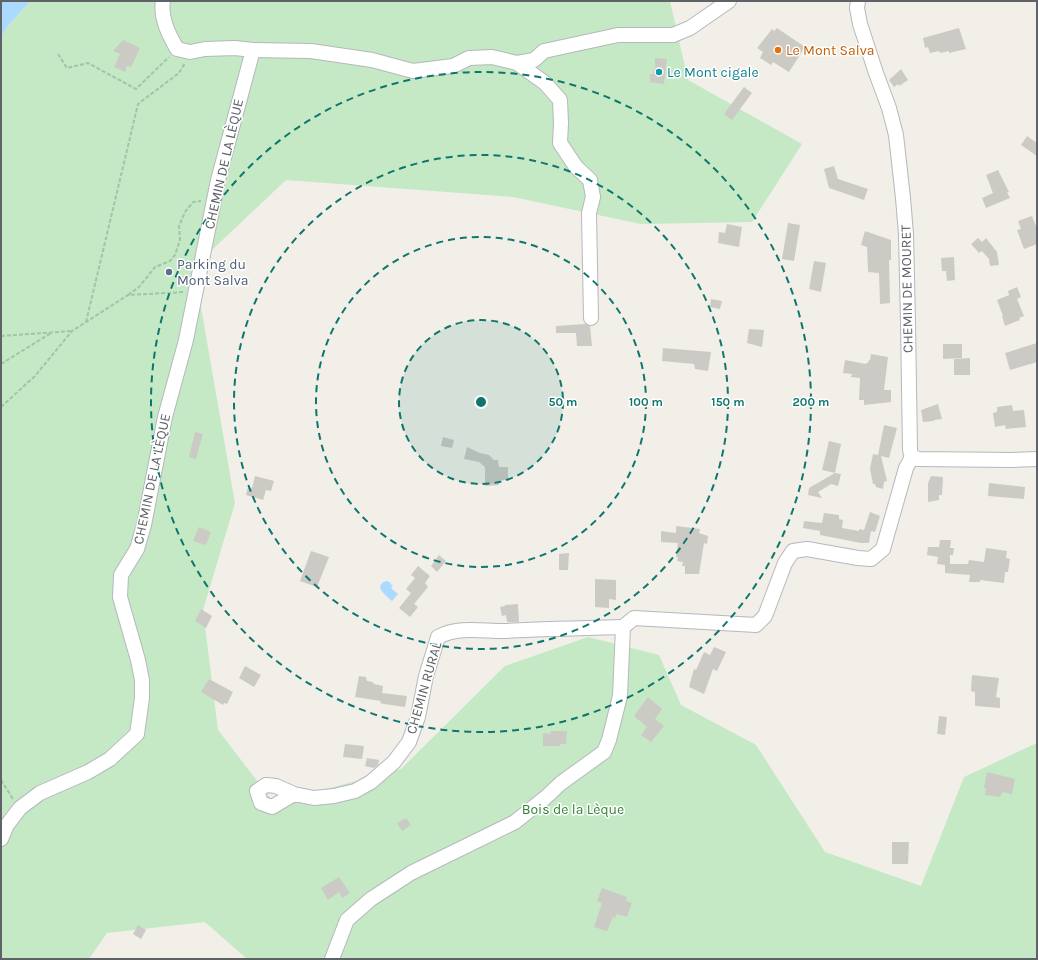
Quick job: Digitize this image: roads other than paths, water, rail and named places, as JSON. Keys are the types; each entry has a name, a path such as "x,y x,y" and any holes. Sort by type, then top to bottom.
{"street":[{"path":"163,1 162,8 167,32 184,51 236,48 311,52 372,60 413,71 453,66 469,58 492,57 517,63 545,83 560,100 560,143 576,167 590,180 593,197 589,213 591,318"},
{"path":"517,63 534,60 544,51 618,35 673,35 690,28 729,1"},
{"name":"CHEMIN DE MOURET","path":"858,1 857,8 860,24 889,108 896,135 906,234 910,450 912,457"},
{"name":"CHEMIN DE LA LÈQUE","path":"1,839 7,825 20,808 40,793 88,772 110,759 137,734 142,698 142,680 138,660 120,597 121,575 137,549 144,525 165,417 186,340 220,172 253,50"},
{"path":"332,959 347,920 371,899 411,873 514,822 545,798 561,783 604,752 609,740 620,696 623,627 634,618 756,625 765,616 785,563 793,551 807,549 871,559 883,548 906,468 912,457 918,459 1037,459"},
{"name":"CHEMIN RURAL","path":"294,794 314,798 334,796 355,791 371,782 394,762 409,742 418,717 426,676 438,637 448,632 463,630 496,631 623,627"}],"water":[{"path":"1,1 30,1 7,27 1,37"},
{"path":"387,581 393,585 391,588 398,594 392,601 380,588 383,583"}],"place":[{"name":"Le Mont Salva","path":"778,50"},
{"name":"Le Mont cigale","path":"659,72"},
{"name":"Parking du Mont Salva","path":"169,272"}],"park label":[{"name":"Bois de la Lèque","path":"573,809"}]}
